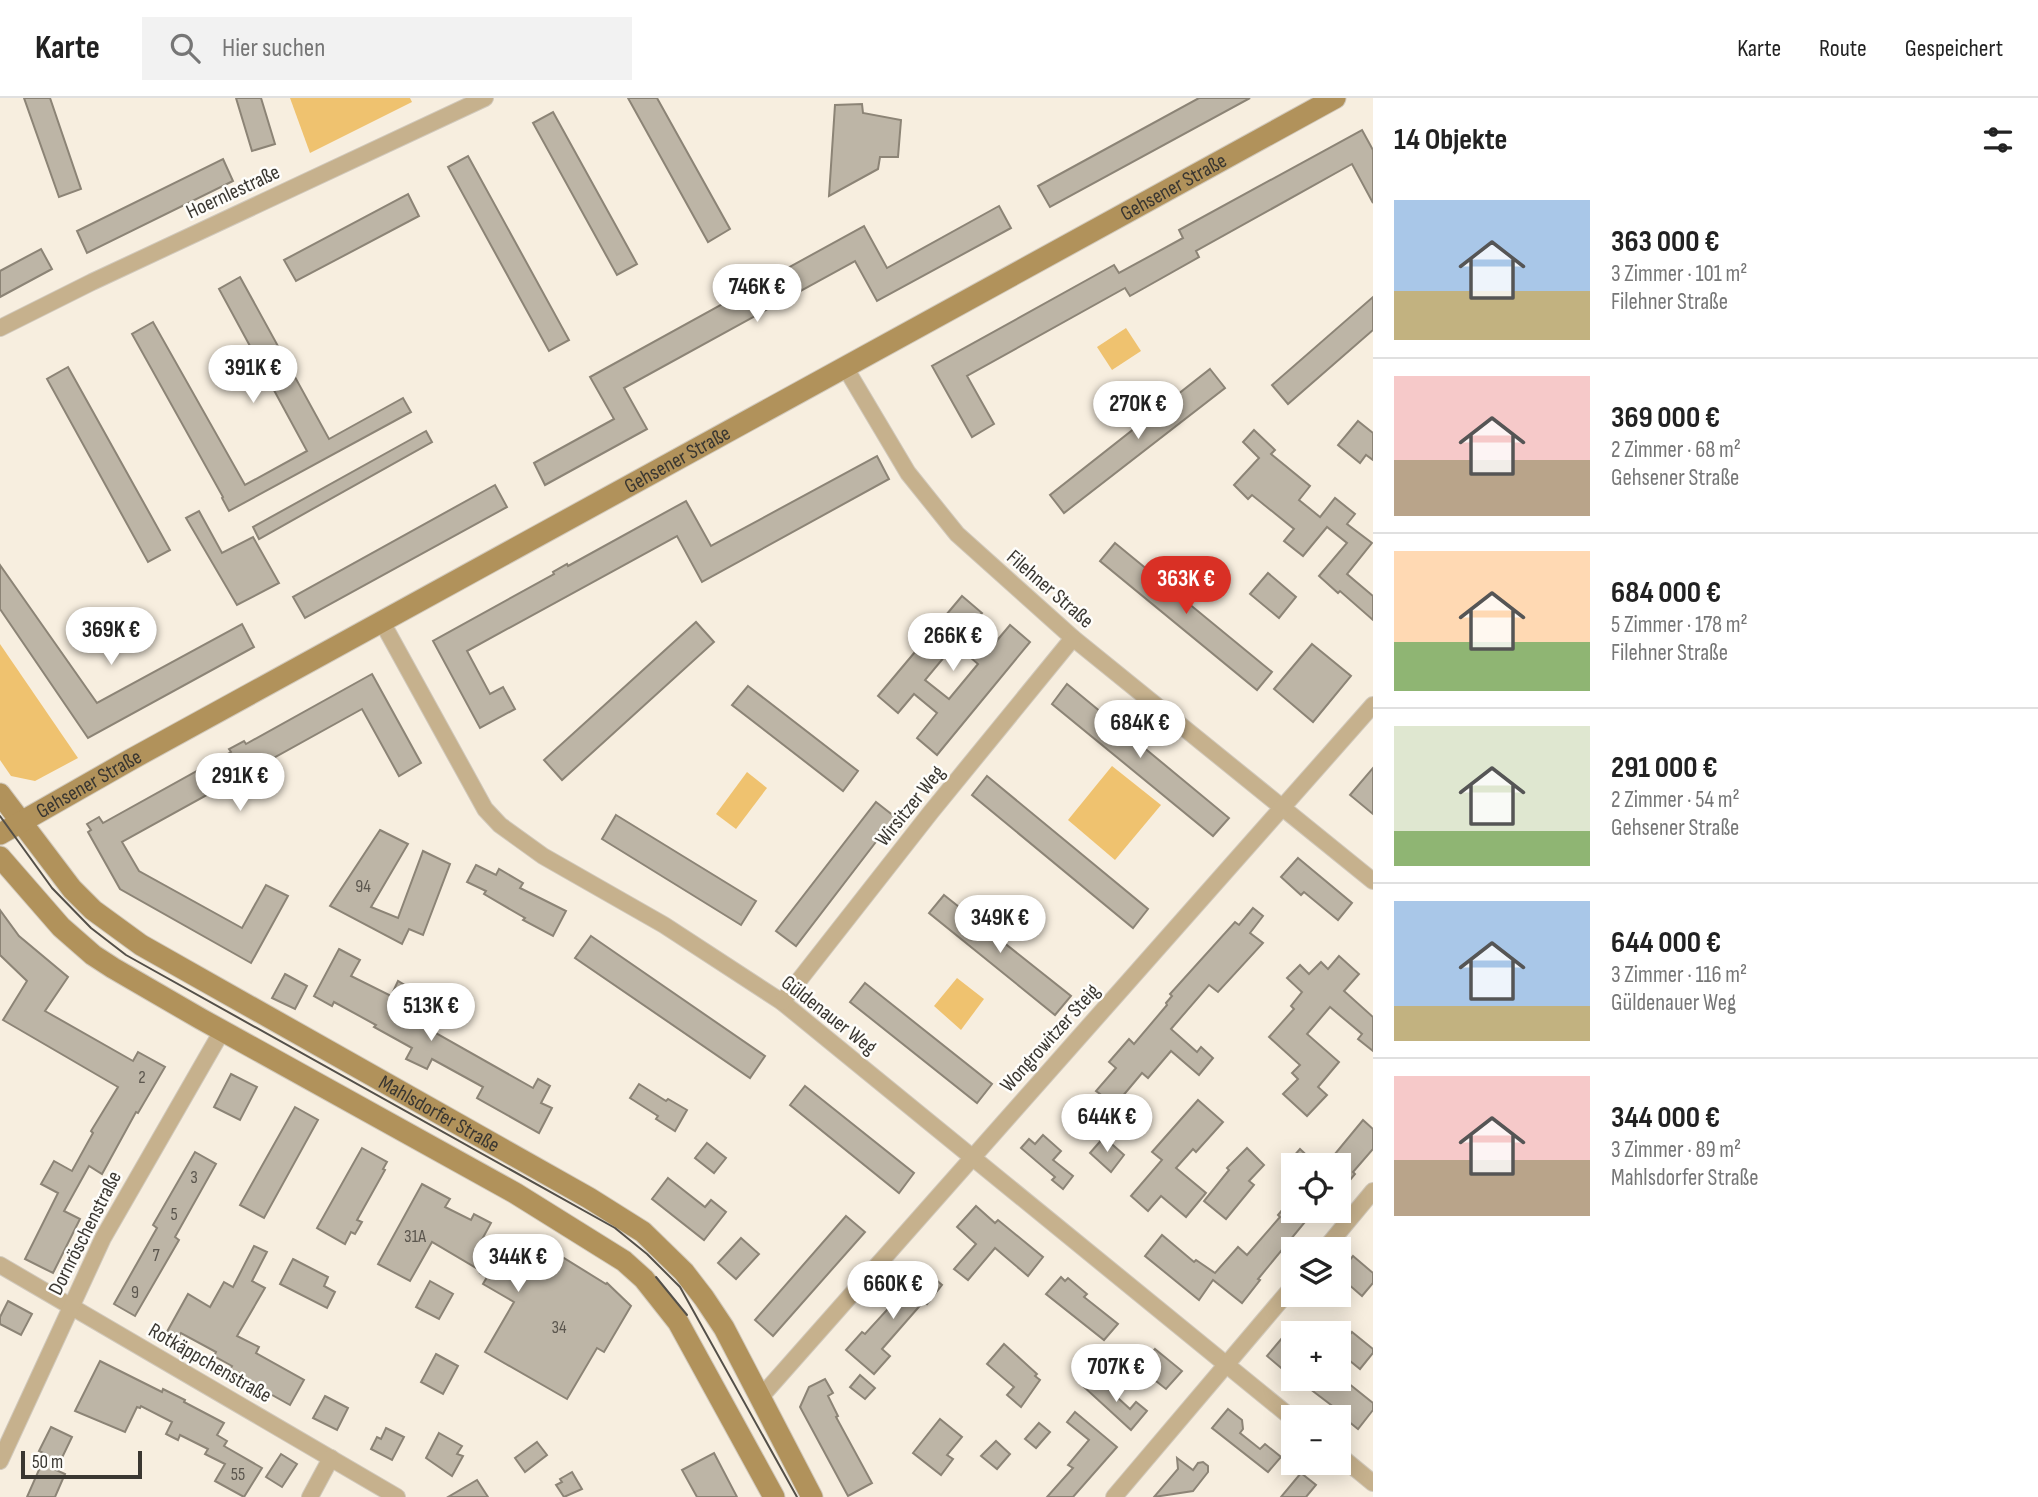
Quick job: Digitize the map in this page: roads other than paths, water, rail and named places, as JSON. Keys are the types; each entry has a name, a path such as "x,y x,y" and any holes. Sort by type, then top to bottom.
{"main road":[{"name":"Gehsener Straße","path":"0,834 1335,98"},
{"name":"Mahlsdorfer Straße","path":"0,794 72,889 93,910 141,945 589,1198 643,1232 677,1265 724,1328 812,1497"},
{"name":"Mahlsdorfer Straße","path":"0,857 48,914 93,955 222,1031 515,1193 624,1261 644,1279 678,1322 774,1497"},
{"path":"222,1031 240,1000"},
{"path":"730,1415 759,1399"}],"street":[{"name":"Hoernlestraße","path":"0,328 116,270 485,98"},
{"name":"Filehner Straße","path":"845,367 908,473 957,534 1073,638 1373,881"},
{"name":"Güldenauer Weg","path":"382,622 485,809 500,825 543,856 664,925 782,1002 1281,1409"},
{"name":"Wirsitzer Weg","path":"782,1002 931,812 1073,638"},
{"name":"Wongrowitzer Steig","path":"759,1399 1373,705"},
{"name":"Dornröschenstraße","path":"0,1461 103,1238 222,1031"},
{"path":"1335,1237 1373,1191"},
{"name":"Rotkäppchenstraße","path":"0,1265 397,1497"},
{"path":"1114,1497 1281,1300"},
{"path":"310,1497 331,1458"},
{"path":"1351,1465 1373,1483"}],"tram line":[{"path":"0,816 52,888 91,928 126,955 615,1228 647,1254 680,1287 797,1497"},
{"path":"656,1277 687,1315"}]}
